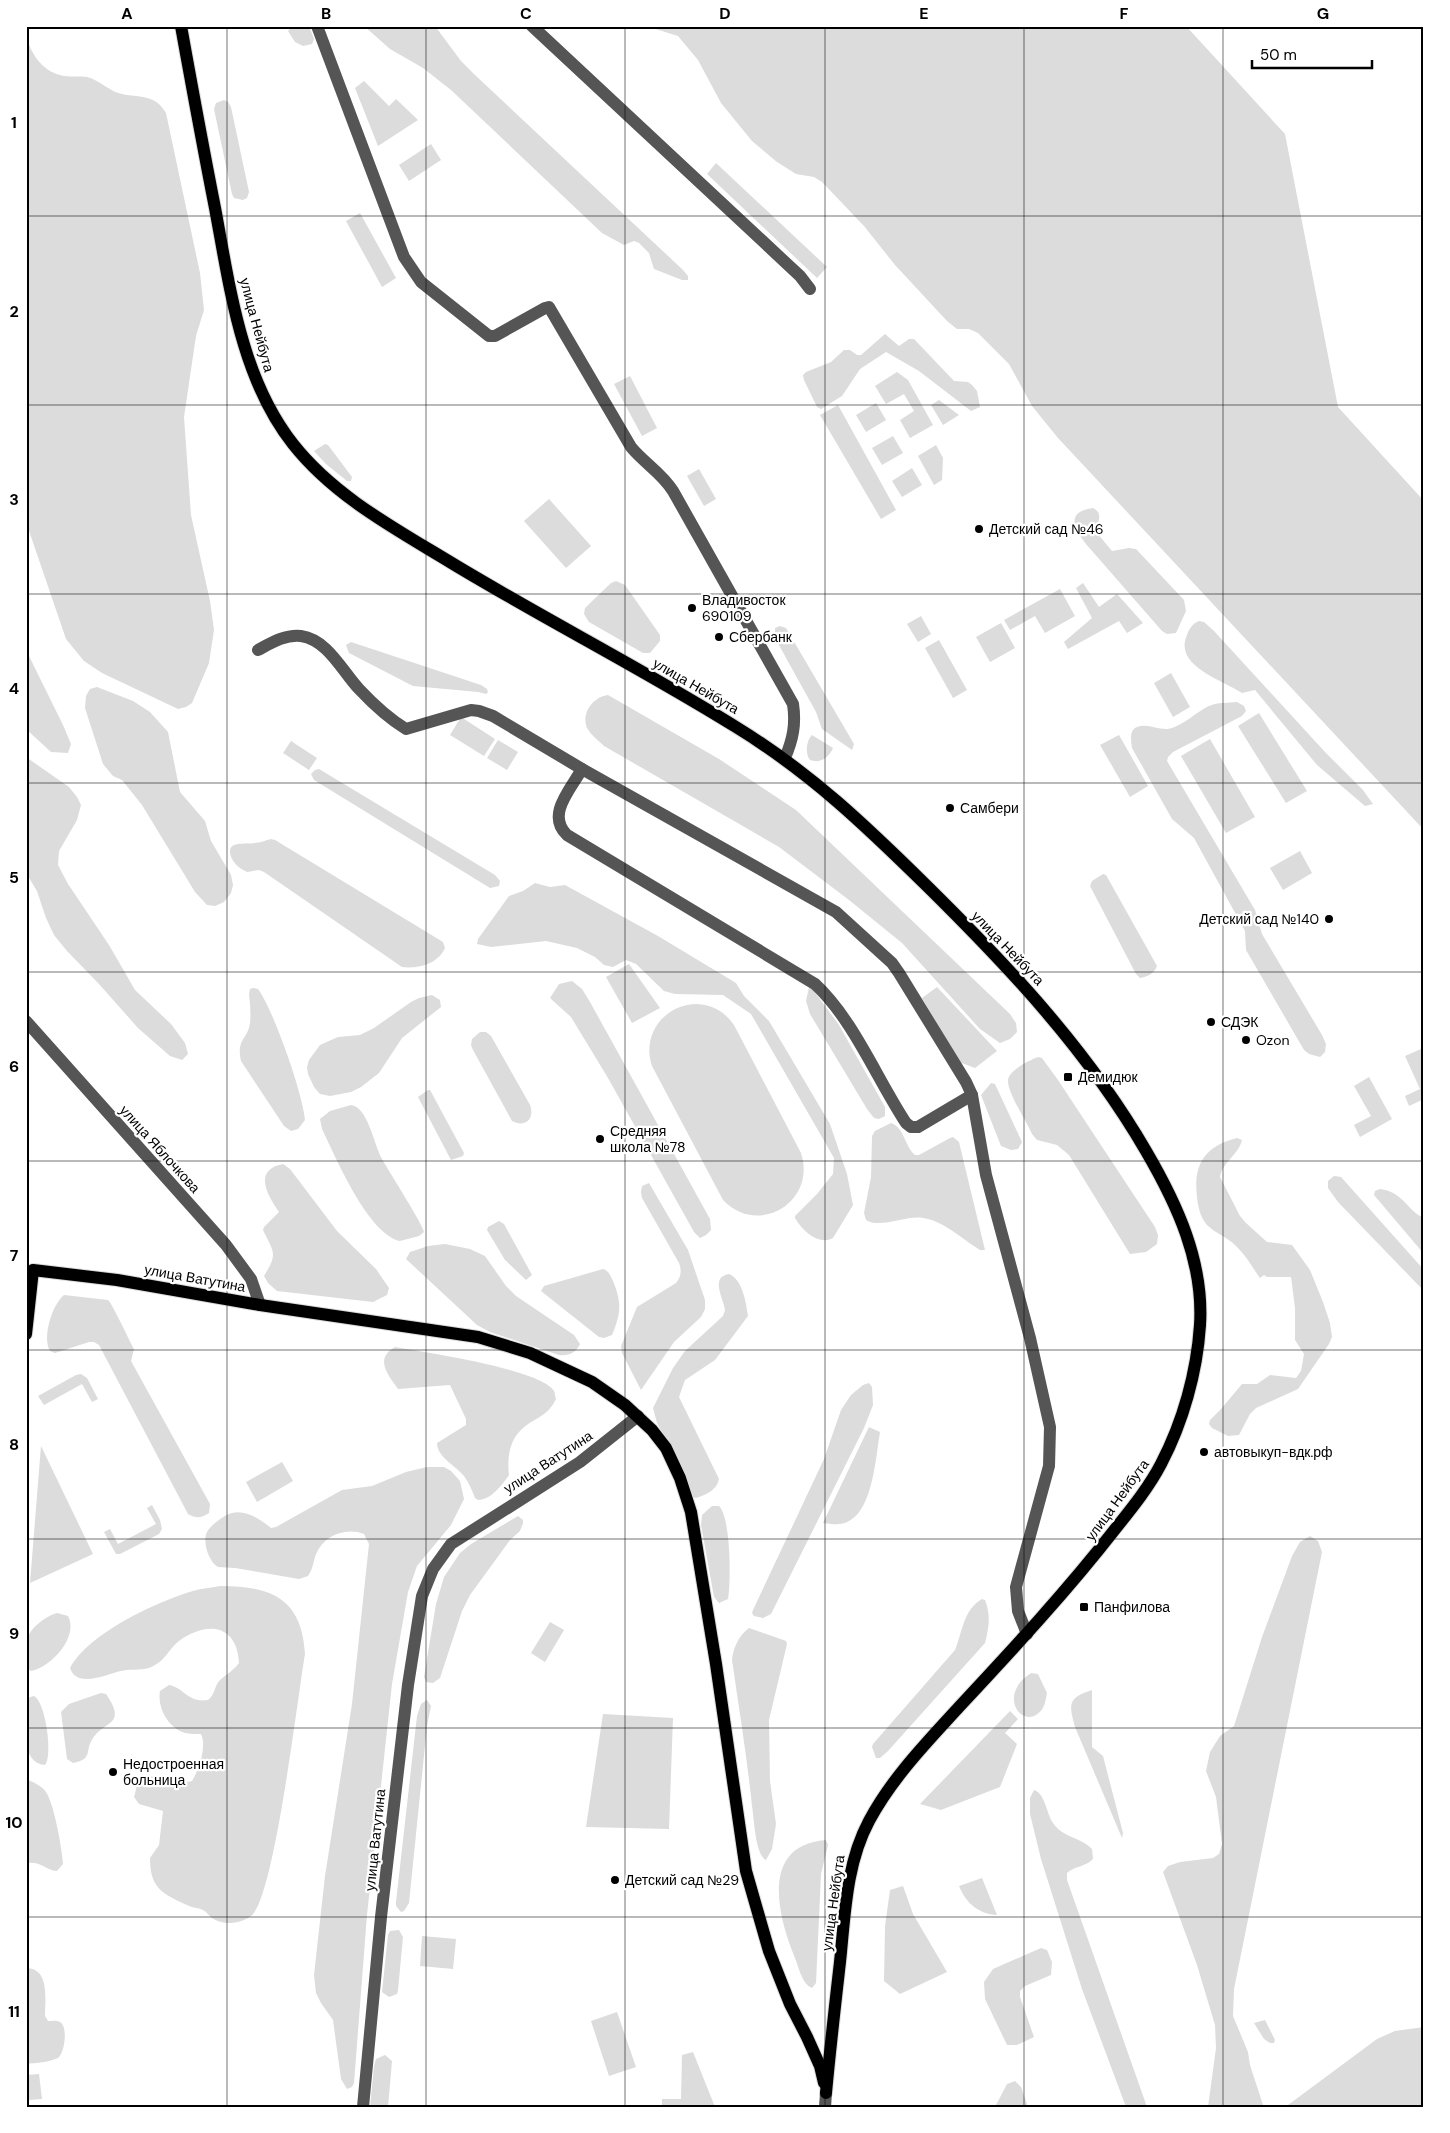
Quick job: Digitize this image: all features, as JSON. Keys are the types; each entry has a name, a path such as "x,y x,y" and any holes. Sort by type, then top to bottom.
{"main road":[{"name":"улица Нейбута","path":"181,26 237,316 249,360 267,404 289,440 320,473 375,517 732,724 785,758 848,810 1006,965 1060,1026 1127,1118 1184,1223 1194,1257 1201,1321 1192,1377 1176,1430 1161,1464 1145,1491 1090,1562 898,1776 862,1835 853,1859 846,1907 826,2093"},
{"name":"улица Ватутина","path":"30,1267 260,1305 478,1337 530,1353 592,1382 638,1416"},
{"path":"26,1334 30,1267"},
{"name":"улица Нейбута","path":"638,1416 666,1448 680,1478 691,1512 716,1664 746,1871 769,1951 790,2004 820,2066 826,2093"}],"street":[{"path":"317,26 404,257 421,282 490,336 495,336 545,308 549,308 631,447 642,460 666,480 673,490 793,704 795,724 791,743 785,758"},
{"path":"532,26 800,276 810,289"},
{"path":"258,650 291,636 307,638 320,644 361,691 388,718 406,729 479,710 493,716 582,769 843,917 899,972 972,1095 986,1175 1030,1338 1050,1426 1049,1466 1016,1587 1018,1612 1027,1634"},
{"path":"582,769 558,811 557,820 559,828 567,835 814,984 827,995 844,1018 906,1123 911,1127 918,1127 972,1095"},
{"name":"улица Яблочкова","path":"26,1021 226,1245 248,1274 260,1305"},
{"name":"улица Ватутина","path":"363,2107 381,1917 408,1685 422,1596 433,1569 451,1544 580,1462 638,1416"},
{"name":"улица Нейбута","path":"825,2107 826,2093"}],"shaded area":[{"path":"292,26 309,26 314,39 312,44 303,46 295,42 288,31"},
{"path":"364,26 435,26 461,61 683,270 688,276 688,280 682,280 654,269 649,253 639,243 634,241 624,245 602,233 451,90 423,68 390,49"},
{"path":"646,26 1186,26 1285,134 1338,407 1424,501 1424,830 1058,438 1032,406 1009,364 978,333 969,329 957,329 947,321 895,265 864,226 822,182 814,177 796,174 777,162 752,141 721,103 698,60 678,36"},
{"path":"26,36 39,62 50,71 64,76 87,77 118,93 147,98 157,103 166,113 200,273 204,310 196,336 184,417 191,515 210,601 214,630 209,663 192,703 178,709 102,673 84,661 66,639 26,522"},
{"path":"364,81 389,106 396,99 418,120 378,146 355,88"},
{"path":"224,100 231,107 249,192 247,198 243,200 234,198 232,194 214,109 216,103"},
{"path":"431,144 441,160 409,181 399,165"},
{"path":"716,163 827,267 817,278 707,174"},
{"path":"360,213 396,278 382,287 346,221"},
{"path":"885,334 899,346 909,339 914,339 954,381 968,382 972,385 977,391 980,407 971,411 919,371 886,352 860,369 842,396 821,409 817,407 803,375 831,362 844,350 850,350 857,355 861,355"},
{"path":"897,372 908,380 933,425 910,438 900,420 914,411 904,394 886,404 875,386"},
{"path":"630,376 657,428 642,436 614,384"},
{"path":"939,400 959,415 943,425 931,405"},
{"path":"876,403 886,420 866,432 856,415"},
{"path":"838,405 896,510 881,519 820,415"},
{"path":"893,436 903,453 882,465 872,448"},
{"path":"325,444 328,445 352,477 351,481 347,481 326,464 314,451"},
{"path":"936,445 943,458 942,480 934,485 918,456"},
{"path":"912,468 922,485 902,497 892,481"},
{"path":"699,469 716,499 704,506 687,476"},
{"path":"549,499 591,546 566,568 524,521"},
{"path":"1093,508 1099,513 1097,533 1112,551 1129,548 1136,549 1184,600 1186,611 1176,633 1167,634 1162,631 1086,544 1078,532 1074,522 1075,517 1084,510"},
{"path":"616,581 625,585 660,635 660,641 650,653 643,653 589,622 584,614 585,608 611,583"},
{"path":"1083,583 1099,607 1117,594 1143,623 1127,633 1119,621 1068,649 1064,642 1092,618 1076,588"},
{"path":"1060,589 1075,616 1045,633 1035,616 1010,630 1004,620"},
{"path":"921,616 931,634 918,642 907,624"},
{"path":"1199,621 1204,622 1214,631 1325,752 1363,790 1373,804 1365,806 1317,765 1255,690 1242,693 1193,664 1187,655 1185,646 1190,629"},
{"path":"1001,623 1015,648 990,662 976,637"},
{"path":"780,626 786,628 854,744 852,750 822,729 816,712 775,638 775,628"},
{"path":"939,640 967,690 953,698 925,648"},
{"path":"351,642 481,685 488,692 486,694 413,686 349,653 346,645"},
{"path":"26,650 71,744 68,753 51,752 26,729"},
{"path":"1171,673 1190,707 1173,717 1154,683"},
{"path":"97,687 133,701 150,712 168,732 180,792 205,821 211,841 231,875 233,885 231,893 224,902 215,906 207,905 195,892 142,805 122,780 113,776 103,764 85,708 86,696 90,689"},
{"path":"608,695 719,759 796,810 1010,1014 1016,1023 1017,1032 1010,1039 1000,1043 980,1029 902,943 779,847 604,746 587,728 586,717 587,711 593,702"},
{"path":"1237,702 1244,706 1246,711 1242,716 1173,752 1167,761 1255,910 1262,934 1322,1035 1326,1044 1325,1052 1320,1057 1309,1054 1304,1050 1246,950 1245,931 1194,838 1172,819 1132,748 1131,739 1134,728 1145,726 1168,729 1179,725 1209,706 1219,703"},
{"path":"1259,713 1307,791 1286,803 1238,726"},
{"path":"461,717 495,739 484,756 450,735"},
{"path":"812,735 833,748 827,757 818,761 810,760 808,757 807,744"},
{"path":"1119,735 1148,786 1130,797 1100,745"},
{"path":"1210,739 1255,817 1226,833 1181,756"},
{"path":"498,740 518,752 507,770 487,758"},
{"path":"291,741 317,758 309,770 283,753"},
{"path":"26,757 69,787 77,797 81,805 77,820 59,851 58,865 135,990 171,1024 185,1043 188,1054 182,1060 170,1056 138,1028 54,935 37,891 26,873"},
{"path":"319,769 495,875 500,881 499,886 490,888 314,780 311,774"},
{"path":"271,839 443,942 445,948 442,953 433,962 421,966 402,967 264,872 259,870 247,872 235,864 232,859 230,853 233,846"},
{"path":"1300,851 1312,873 1283,890 1270,868"},
{"path":"1103,874 1106,875 1157,966 1148,976 1140,978 1136,974 1090,886 1092,881"},
{"path":"535,883 550,887 565,885 658,936 736,983 744,996 769,1021 830,1124 847,1174 853,1205 833,1238 822,1240 816,1238 806,1232 795,1218 833,1174 834,1158 751,1014 723,995 675,994 664,991 636,964 626,960 613,967 604,965 595,957 577,948 546,941 491,947 477,944 478,939 509,896 523,891"},
{"path":"629,964 660,1008 632,1023 606,977"},
{"path":"572,981 582,989 590,1002 710,1219 711,1230 706,1235 700,1238 694,1232 608,1078 571,1017 550,998 559,984"},
{"path":"809,987 811,987 839,1025 885,1107 885,1116 879,1119 874,1118 867,1109 810,1014 806,1001"},
{"path":"937,987 997,1051 975,1068 959,1062 922,998"},
{"path":"250,989 258,989 264,999 279,1032 293,1072 305,1120 298,1129 291,1131 284,1126 241,1061 240,1048 249,1028 249,994"},
{"path":"432,995 440,1000 441,1007 402,1038 379,1073 351,1092 330,1096 320,1094 314,1087 307,1067 309,1060 320,1045 338,1037 360,1035 374,1028 411,1002"},
{"path":"697,1004 718,1010 727,1016 734,1025 801,1153 804,1171 800,1186 793,1199 781,1209 767,1214 752,1215 737,1211 723,1200 652,1066 649,1054 650,1043 658,1023 675,1009 685,1005"},
{"path":"480,1032 486,1032 491,1036 530,1105 530,1118 525,1123 512,1121 473,1050 471,1045 472,1039"},
{"path":"1421,1049 1424,1055 1424,1099 1409,1106 1405,1096 1420,1089 1405,1056"},
{"path":"1038,1057 1042,1058 1058,1080 1155,1227 1158,1235 1157,1244 1146,1252 1130,1254 1069,1155 1057,1145 1037,1140 1032,1134 1014,1099 1008,1080 1009,1076 1016,1069"},
{"path":"1369,1077 1392,1119 1360,1137 1354,1125 1371,1116 1354,1086"},
{"path":"991,1083 995,1084 1022,1142 1018,1149 1011,1150 1001,1146 981,1095"},
{"path":"430,1090 464,1153 463,1156 451,1160 418,1097"},
{"path":"351,1105 357,1107 366,1119 382,1159 424,1232 419,1236 400,1241 388,1235 376,1225 365,1210 344,1175 322,1129 320,1119 330,1111"},
{"path":"891,1123 902,1133 915,1155 919,1155 953,1137 959,1142 985,1250 980,1250 946,1227 931,1220 909,1218 879,1223 866,1220 864,1213 871,1177 872,1136 875,1131"},
{"path":"1237,1138 1242,1140 1238,1150 1224,1167 1220,1177 1240,1216 1246,1223 1267,1242 1292,1245 1310,1270 1330,1323 1332,1337 1298,1389 1256,1408 1250,1414 1239,1435 1228,1436 1212,1428 1209,1424 1210,1420 1242,1384 1257,1384 1270,1375 1296,1378 1301,1371 1304,1354 1295,1340 1295,1308 1291,1277 1267,1277 1264,1275 1260,1278 1246,1257 1232,1242 1207,1225 1200,1211 1196,1185 1199,1166 1209,1151 1226,1141"},
{"path":"283,1164 290,1169 337,1231 376,1269 389,1288 387,1295 373,1302 277,1291 268,1283 264,1276 273,1253 263,1230 279,1212 267,1191 265,1178 273,1167"},
{"path":"1334,1176 1341,1177 1424,1270 1424,1291 1338,1202 1328,1188 1328,1181"},
{"path":"649,1183 688,1250 705,1300 705,1309 701,1317 674,1342 641,1390 622,1353 621,1346 637,1307 676,1283 681,1271 679,1263 642,1198 642,1186"},
{"path":"1380,1189 1395,1194 1413,1211 1424,1218 1424,1254 1374,1195 1375,1191"},
{"path":"499,1221 504,1224 532,1275 526,1280 505,1260 487,1230 488,1227"},
{"path":"445,1244 470,1249 485,1256 506,1286 516,1296 574,1335 580,1344 576,1350 566,1355 559,1355 490,1332 477,1325 406,1259 410,1252 428,1246"},
{"path":"603,1269 608,1272 613,1281 619,1302 619,1314 612,1335 604,1338 599,1337 541,1291 544,1286"},
{"path":"729,1274 741,1286 748,1316 715,1360 685,1380 679,1397 719,1479 716,1486 707,1494 696,1498 693,1497 671,1448 657,1423 653,1408 673,1368 685,1351 723,1316 725,1310 719,1283 723,1276"},
{"path":"64,1295 108,1300 110,1303 134,1349 131,1361 210,1504 209,1513 199,1517 188,1514 99,1345 89,1342 55,1353 50,1351 47,1338 52,1313"},
{"path":"395,1347 454,1357 505,1369 545,1383 554,1391 556,1399 549,1410 517,1434 511,1445 508,1463 509,1475 496,1491 487,1498 478,1500 475,1498 464,1476 443,1457 438,1448 437,1443 466,1425 466,1419 450,1385 398,1389 387,1373 384,1362 385,1357"},
{"path":"81,1374 87,1378 98,1399 92,1402 82,1384 44,1405 38,1396 76,1375"},
{"path":"869,1383 872,1387 873,1405 864,1428 771,1614 763,1618 754,1616 753,1610 824,1459 841,1410 851,1395 863,1385"},
{"path":"869,1427 880,1432 872,1481 863,1505 857,1515 846,1523 823,1523"},
{"path":"41,1446 93,1554 30,1583"},
{"path":"282,1462 293,1481 257,1502 246,1482"},
{"path":"427,1467 444,1467 451,1471 460,1481 464,1499 451,1525 417,1566 408,1592 392,1684 367,1915 354,2083 352,2087 347,2089 341,2079 333,2020 316,1993 314,1975 325,1876 352,1704 369,1544 364,1534 357,1532 343,1532 330,1537 316,1554 308,1576 299,1579 235,1568 218,1567 212,1561 207,1551 205,1541 209,1529 225,1516 232,1513 248,1514 271,1528 276,1527 342,1490 372,1486 406,1472"},
{"path":"152,1505 160,1520 162,1529 159,1534 120,1554 116,1554 104,1532 110,1529 118,1544 156,1524 147,1508"},
{"path":"712,1506 719,1506 723,1513 728,1536 730,1579 728,1599 719,1603 714,1597 701,1525 702,1515"},
{"path":"518,1516 523,1520 520,1531 510,1540 470,1595 462,1611 440,1678 433,1683 426,1682 424,1677 436,1604 444,1577 460,1553 471,1544"},
{"path":"1310,1536 1318,1541 1322,1552 1234,1989 1233,2016 1248,2052 1250,2065 1265,2107 1208,2107 1216,2048 1215,2025 1197,1965 1163,1872 1168,1866 1180,1862 1213,1858 1219,1854 1222,1844 1216,1797 1206,1771 1210,1752 1220,1736 1234,1726 1262,1637 1292,1556 1300,1542"},
{"path":"220,1586 254,1589 269,1593 280,1599 290,1608 298,1620 303,1635 305,1654 284,1794 268,1874 260,1902 251,1916 242,1921 232,1923 216,1921 203,1910 189,1906 165,1894 155,1884 152,1877 150,1858 159,1845 163,1811 139,1804 134,1797 139,1781 144,1778 156,1777 186,1782 192,1781 201,1758 203,1739 201,1734 185,1733 169,1722 160,1704 160,1691 169,1685 195,1699 208,1700 220,1680 239,1663 233,1640 219,1630 210,1629 200,1631 179,1641 162,1660 151,1667 125,1670 86,1679 79,1678 70,1668 79,1655 92,1643 125,1620 178,1596 196,1590"},
{"path":"982,1599 985,1600 989,1616 985,1643 888,1751 880,1758 876,1758 872,1747 873,1744 955,1650 967,1615"},
{"path":"57,1613 68,1616 70,1632 67,1641 62,1650 47,1664 31,1671 26,1668 27,1639 39,1623"},
{"path":"550,1622 564,1630 545,1662 531,1653"},
{"path":"749,1628 786,1641 787,1644 769,1720 770,1781 776,1824 772,1849 766,1860 762,1857 757,1844 732,1660 737,1642"},
{"path":"1031,1673 1038,1674 1047,1693 1043,1708 1036,1715 1029,1717 1022,1715 1014,1701 1015,1692 1020,1682"},
{"path":"1092,1690 1092,1747 1103,1756 1123,1833 1122,1838 1075,1727 1072,1713 1071,1708 1074,1699"},
{"path":"101,1693 106,1694 112,1704 115,1717 93,1738 86,1757 73,1763 67,1759 61,1712 69,1704"},
{"path":"34,1696 42,1708 47,1730 48,1752 45,1765 31,1757 26,1740 26,1702 30,1697"},
{"path":"427,1700 431,1706 427,1726 409,1903 404,1911 401,1912 396,1906 396,1902 417,1716 421,1704"},
{"path":"1010,1711 1018,1719 1005,1733 1017,1744 1000,1787 941,1810 920,1804"},
{"path":"603,1714 673,1718 669,1829 586,1827"},
{"path":"26,1779 37,1784 46,1792 52,1806 63,1864 57,1871 40,1864 26,1863"},
{"path":"1034,1790 1041,1795 1057,1828 1092,1849 1093,1859 1087,1864 1067,1873 1067,1880 1147,2107 1126,2107 1082,1989 1041,1859 1030,1814 1030,1798"},
{"path":"826,1840 828,1845 821,1874 816,1983 812,1988 803,1979 783,1923 779,1885 782,1869 790,1855 805,1845"},
{"path":"982,1878 997,1915 978,1910 965,1898 959,1886"},
{"path":"903,1886 913,1914 947,1972 900,1994 884,1981 885,1926 890,1890"},
{"path":"399,1930 403,1937 398,1990 397,1994 389,1997 382,1992 388,1935 390,1931"},
{"path":"422,1936 456,1939 453,1969 420,1966"},
{"path":"1041,1948 1047,1950 1052,1962 1051,1975 1025,1986 1020,1991 1020,1997 1034,2037 1017,2045 1007,2045 985,1999 984,1982 993,1969"},
{"path":"26,1968 34,1969 43,1979 45,2016 48,2021 56,2021 62,2024 65,2040 58,2058 26,2064"},
{"path":"617,2012 636,2067 609,2076 591,2021"},
{"path":"1265,2020 1275,2040 1274,2043 1264,2039 1254,2023"},
{"path":"1424,2027 1424,2107 1280,2107 1288,2105 1377,2039 1395,2031"},
{"path":"693,2052 715,2107 662,2107 662,2099 681,2099 682,2055"},
{"path":"385,2055 392,2061 388,2107 370,2107 376,2059"},
{"path":"39,2074 42,2099 29,2100 27,2075"},
{"path":"1015,2081 1021,2087 1028,2107 995,2107 1007,2084"}],"place":[{"name":"Детский сад №46","path":"979,529"},
{"name":"Владивосток 690109","path":"692,608"},
{"name":"Сбербанк","path":"719,637"},
{"name":"Самбери","path":"950,808"},
{"name":"Детский сад №140","path":"1329,919"},
{"name":"СДЭК","path":"1211,1022"},
{"name":"Ozon","path":"1246,1040"},
{"name":"Демидюк","path":"1068,1077"},
{"name":"Средняя школа №78","path":"600,1139"},
{"name":"автовыкуп-вдк.рф","path":"1204,1452"},
{"name":"Панфилова","path":"1084,1607"},
{"name":"Недостроенная больница","path":"113,1772"},
{"name":"Детский сад №29","path":"615,1880"}]}
